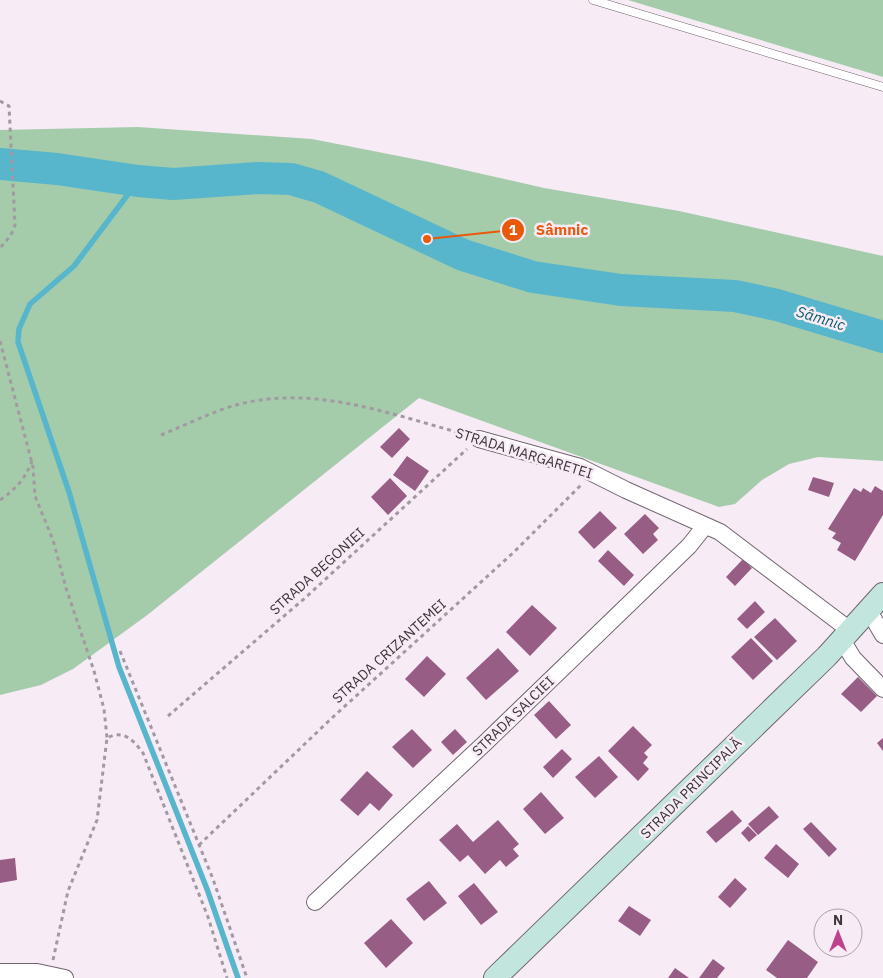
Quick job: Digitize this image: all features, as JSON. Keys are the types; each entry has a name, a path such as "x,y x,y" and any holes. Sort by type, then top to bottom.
{"main road":[{"name":"STRADA PRINCIPALĂ","path":"495,978 846,635 883,594"}],"street":[{"name":"STRADA MARGARETEI","path":"479,439 580,467 720,532 756,558 846,635 853,658 883,689"},
{"name":"STRADA SALCIEI","path":"315,902 485,744 689,546 706,526"},
{"path":"868,611 883,635"},
{"path":"0,972 58,976"}],"lane":[{"path":"593,0 883,87"}],"path":[{"path":"0,101 9,106 15,209 15,225 11,235 0,248"},
{"path":"0,341 32,461 35,496 53,540 66,588 94,671 104,709 108,738 97,820 68,891 58,929 58,976"},
{"name":"STRADA MARGARETEI","path":"162,435 234,405 264,399 297,398 326,399 361,406 479,439"},
{"name":"STRADA BEGONIEI","path":"168,716 305,598 479,439"},
{"path":"0,500 18,487 26,476 32,461"},
{"name":"STRADA CRIZANTEMEI","path":"199,845 333,716 514,552 594,473"},
{"path":"120,651 213,878 247,978"},
{"path":"108,738 114,734 127,736 134,741 143,753 208,917 227,978"}],"green space":[{"path":"628,0 883,0 883,77"},
{"path":"138,127 312,139 429,162 544,188 679,211 883,256 883,461 818,457 789,464 762,480 735,504 719,507 419,398 146,616 73,669 41,685 0,695 0,130"}],"building":[{"path":"399,428 410,439 392,458 380,447"},
{"path":"407,456 429,471 415,491 393,475"},
{"path":"813,477 834,483 829,497 808,490"},
{"path":"390,478 407,496 388,515 371,497"},
{"path":"875,486 883,491 883,515 855,561 837,550 841,543 832,538 836,533 828,529 854,488 861,492 863,488 871,493"},
{"path":"600,511 617,528 594,549 578,532"},
{"path":"645,514 659,528 653,534 658,540 643,554 624,534"},
{"path":"608,550 634,575 624,586 598,561"},
{"path":"743,559 752,568 735,586 726,577"},
{"path":"755,601 765,612 747,629 737,619"},
{"path":"532,605 557,628 530,656 506,632"},
{"path":"775,618 797,641 777,660 754,637"},
{"path":"751,638 773,661 753,680 731,657"},
{"path":"498,648 519,671 486,700 466,678"},
{"path":"427,656 446,674 424,697 405,679"},
{"path":"858,677 877,696 861,712 841,694"},
{"path":"549,701 571,725 556,739 534,715"},
{"path":"633,726 652,745 644,753 648,757 643,763 649,769 638,781 608,751"},
{"path":"412,729 432,750 413,768 392,747"},
{"path":"455,729 467,742 453,755 441,742"},
{"path":"883,738 883,751 877,743"},
{"path":"562,749 572,759 553,778 543,767"},
{"path":"599,756 618,777 595,798 575,777"},
{"path":"367,771 393,795 379,811 370,803 358,816 340,800"},
{"path":"541,792 564,818 545,834 523,809"},
{"path":"769,806 779,817 758,835 748,824"},
{"path":"732,810 742,821 716,843 706,832"},
{"path":"498,820 519,844 513,849 519,856 506,867 500,860 485,874 468,855 460,862 439,840 457,824 473,842"},
{"path":"811,822 837,849 829,857 803,829"},
{"path":"748,826 757,835 749,842 741,833"},
{"path":"776,844 799,864 788,878 764,858"},
{"path":"15,858 17,880 0,883 0,860"},
{"path":"735,878 747,889 730,908 718,897"},
{"path":"429,881 447,903 424,921 406,899"},
{"path":"474,883 498,912 481,925 458,896"},
{"path":"629,906 651,920 640,936 618,921"},
{"path":"391,919 413,943 386,968 364,943"},
{"path":"788,940 818,962 807,978 777,978 766,970"},
{"path":"713,959 725,968 717,978 699,978"},
{"path":"675,968 689,978 668,978"}],"waterway":[{"name":"Sâmnic","path":"0,164 57,169 138,181 173,184 258,178 291,179 319,187 463,255 533,277 621,290 735,296 777,305 883,337"},
{"path":"138,181 74,266 30,304 19,329 18,342 69,492 119,667 207,889 238,978"}],"place":[{"name":"Sâmnic","path":"427,239"}]}
